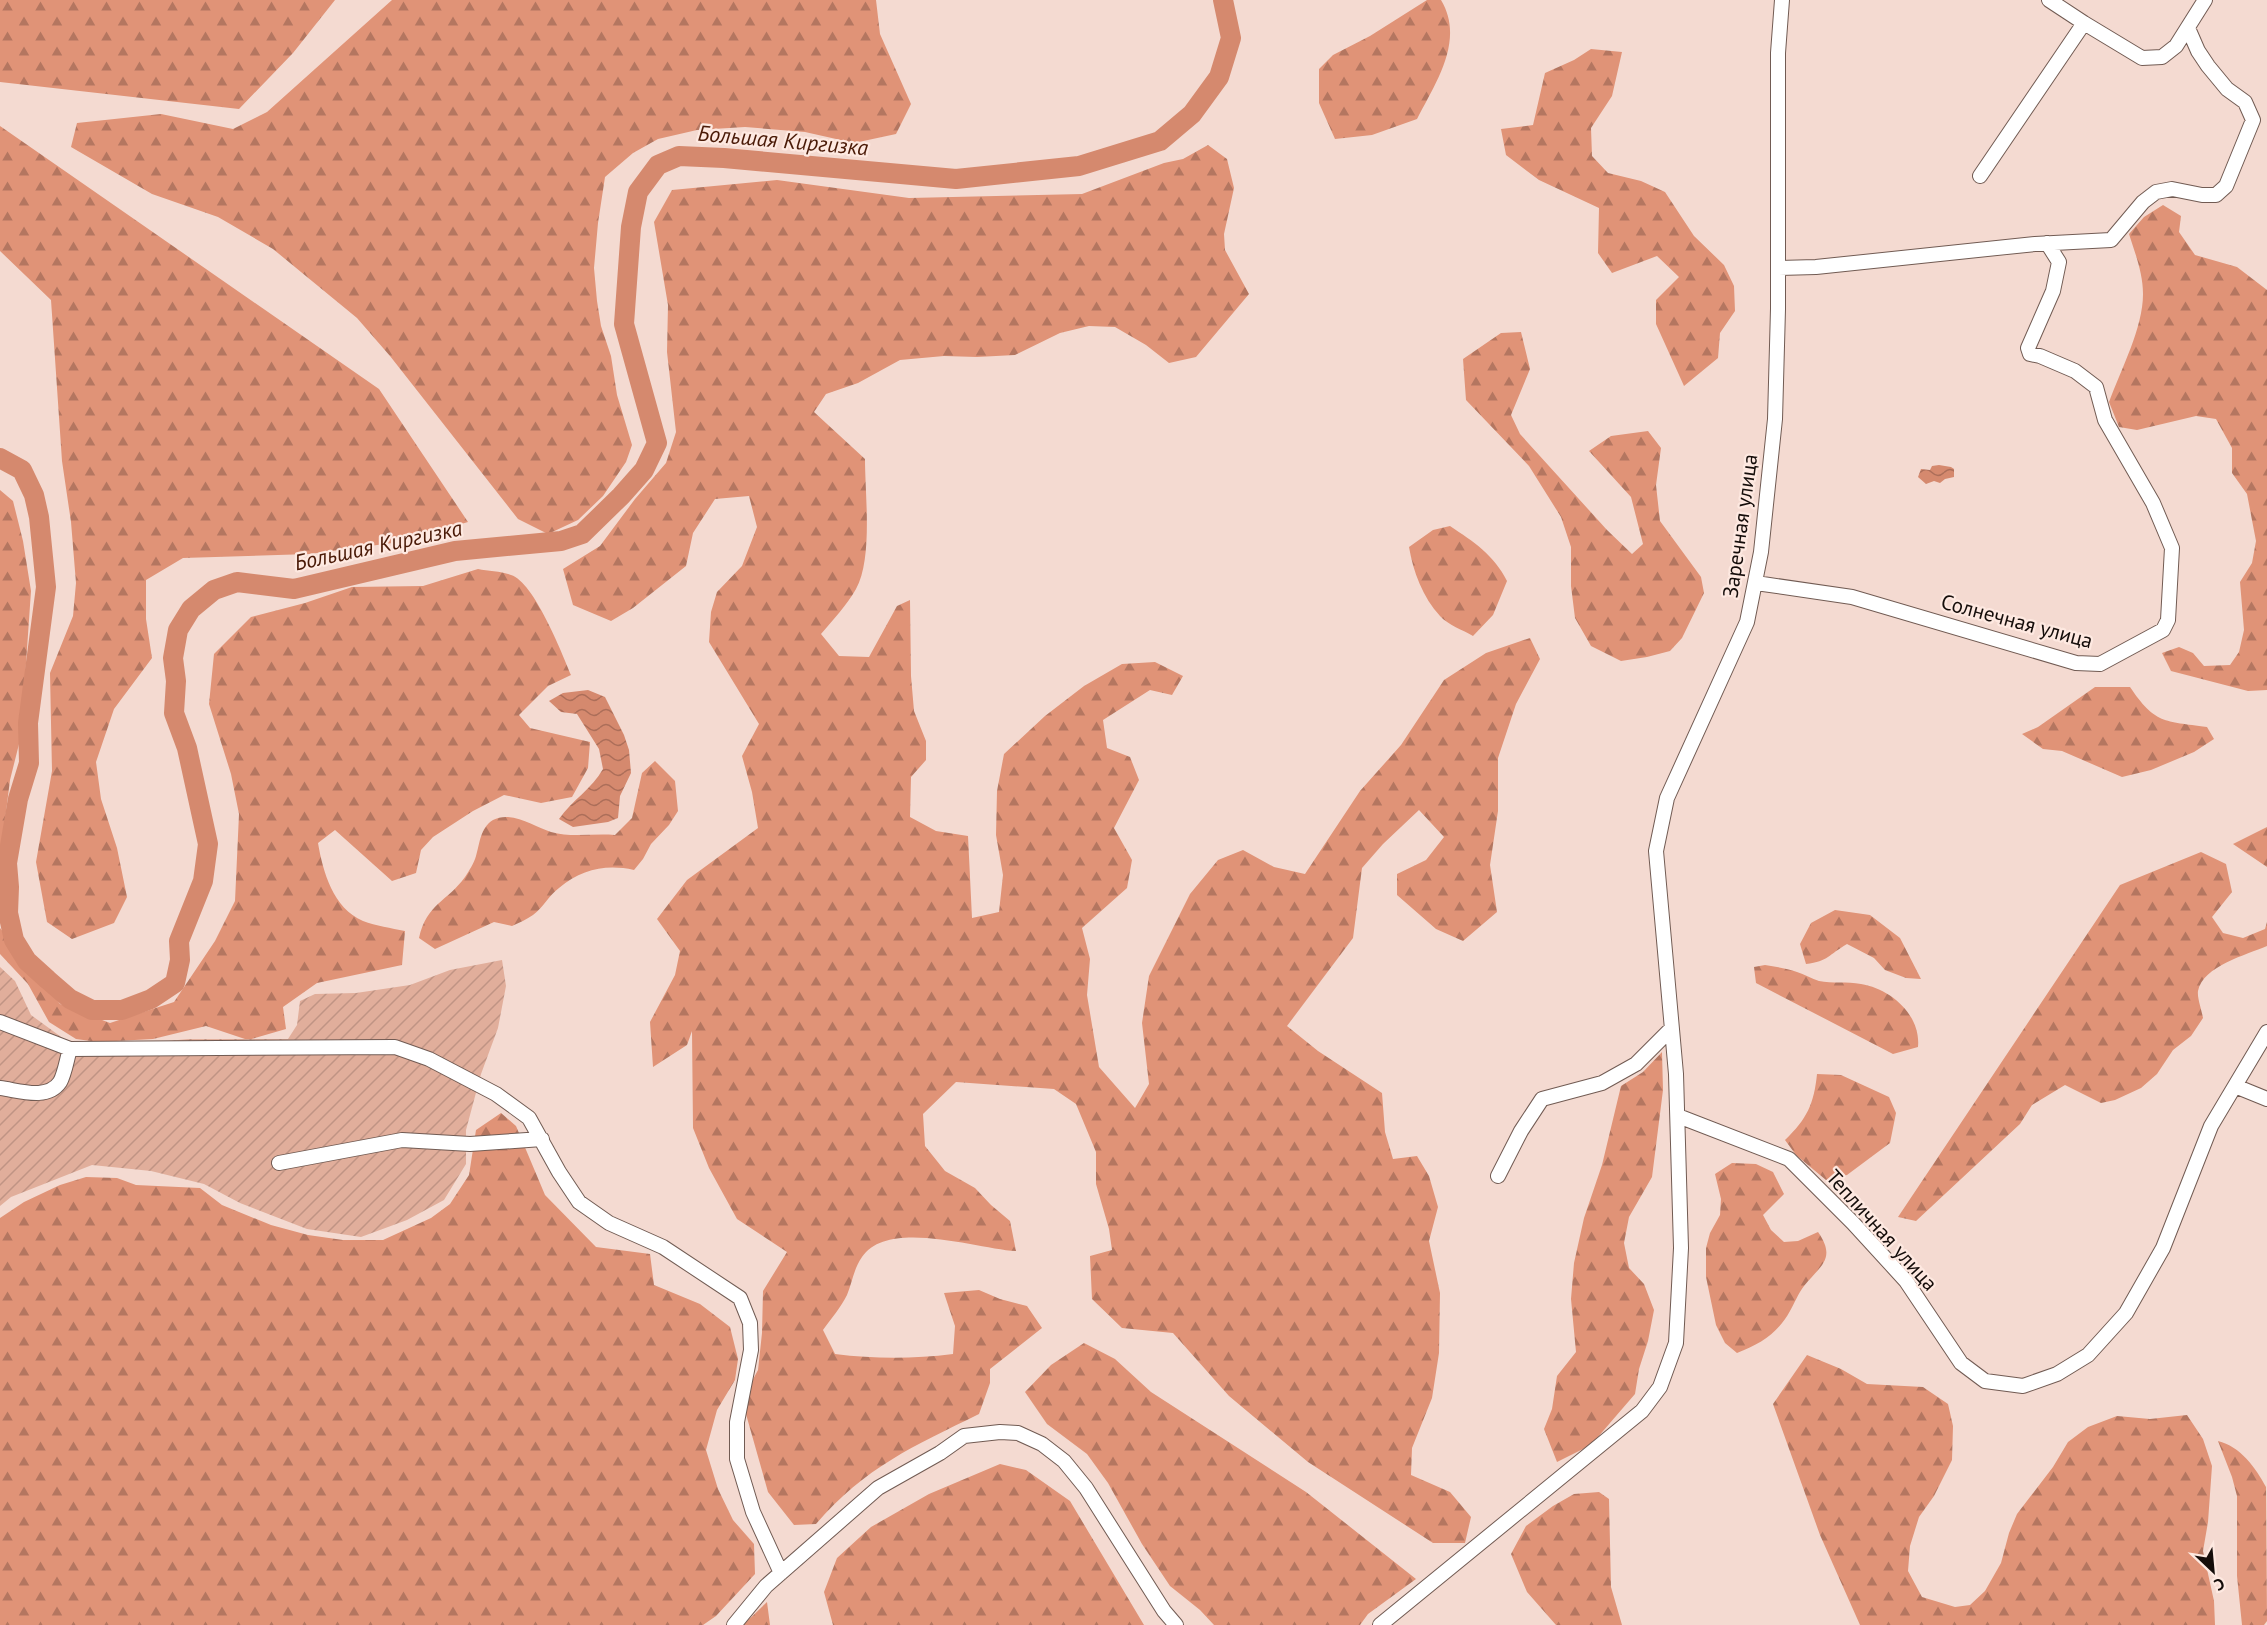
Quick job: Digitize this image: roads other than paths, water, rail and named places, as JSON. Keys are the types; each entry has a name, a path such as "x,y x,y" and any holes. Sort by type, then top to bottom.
{"street":[{"name":"Заречная улица","path":"1380,1625 1642,1411 1660,1387 1676,1343 1681,1248 1678,1116 1656,851 1667,798 1747,622 1756,583 1768,502 1774,419 1779,268 1778,53 1782,0"},
{"path":"2049,0 2142,58 2162,57 2176,46 2205,0"},
{"path":"1980,176 2084,23"},
{"path":"1779,268 1887,261 2047,243 2110,240 2143,202 2156,192 2172,189 2202,195 2216,195 2226,186 2253,120 2245,102 2227,89 2208,66 2198,51 2188,28"},
{"name":"Солнечная улица","path":"1756,583 1852,597 2076,663 2100,664 2163,630 2168,620 2172,548 2153,503 2105,420 2096,387 2075,371 2030,354 2028,348 2053,291 2060,262 2047,243"},
{"path":"0,1022 70,1048 395,1047 429,1059 496,1094 529,1118 579,1203 609,1223 663,1247 740,1298 750,1323 751,1350 737,1422 737,1459 753,1512 781,1573"},
{"path":"1498,1176 1521,1131 1542,1099 1602,1083 1636,1064 1671,1029"},
{"name":"Тепличная улица","path":"1678,1116 1789,1160 1853,1223 1906,1281 1961,1363 1985,1382 2023,1386 2057,1374 2088,1355 2126,1313 2163,1248 2211,1126 2267,1032"},
{"path":"0,1088 39,1093 49,1091 60,1082 70,1048"},
{"path":"2235,1086 2267,1099"},
{"path":"279,1163 402,1140 470,1144 542,1139"},
{"path":"734,1625 766,1586 878,1488 964,1436 1000,1432 1018,1433 1042,1444 1064,1461 1086,1488 1164,1611 1176,1625"}],"water":[{"path":"1939,465 1954,469 1954,477 1940,483 1934,481 1926,484 1918,477 1921,469 1930,470 1932,466"},
{"path":"588,690 605,697 624,735 629,750 631,773 620,796 618,818 608,822 573,827 559,819 603,769 599,749 577,714 561,712 549,701 563,693"}],"waterway":[{"name":"Большая Киргизка","path":"0,458 22,470 34,495 39,517 46,587 28,723 29,763 18,799 7,863 8,913 14,940 27,961 70,999 92,1010 122,1010 151,999 175,983 180,960 179,941 203,881 208,844 187,748 174,713 176,681 173,658 178,630 191,609 214,590 237,582 294,589 455,551 561,541 582,534 644,470 657,443 624,324 631,227 638,192 658,165 679,156 724,158 956,179 1079,166 1160,141 1192,114 1219,77 1231,38 1223,0"}]}
